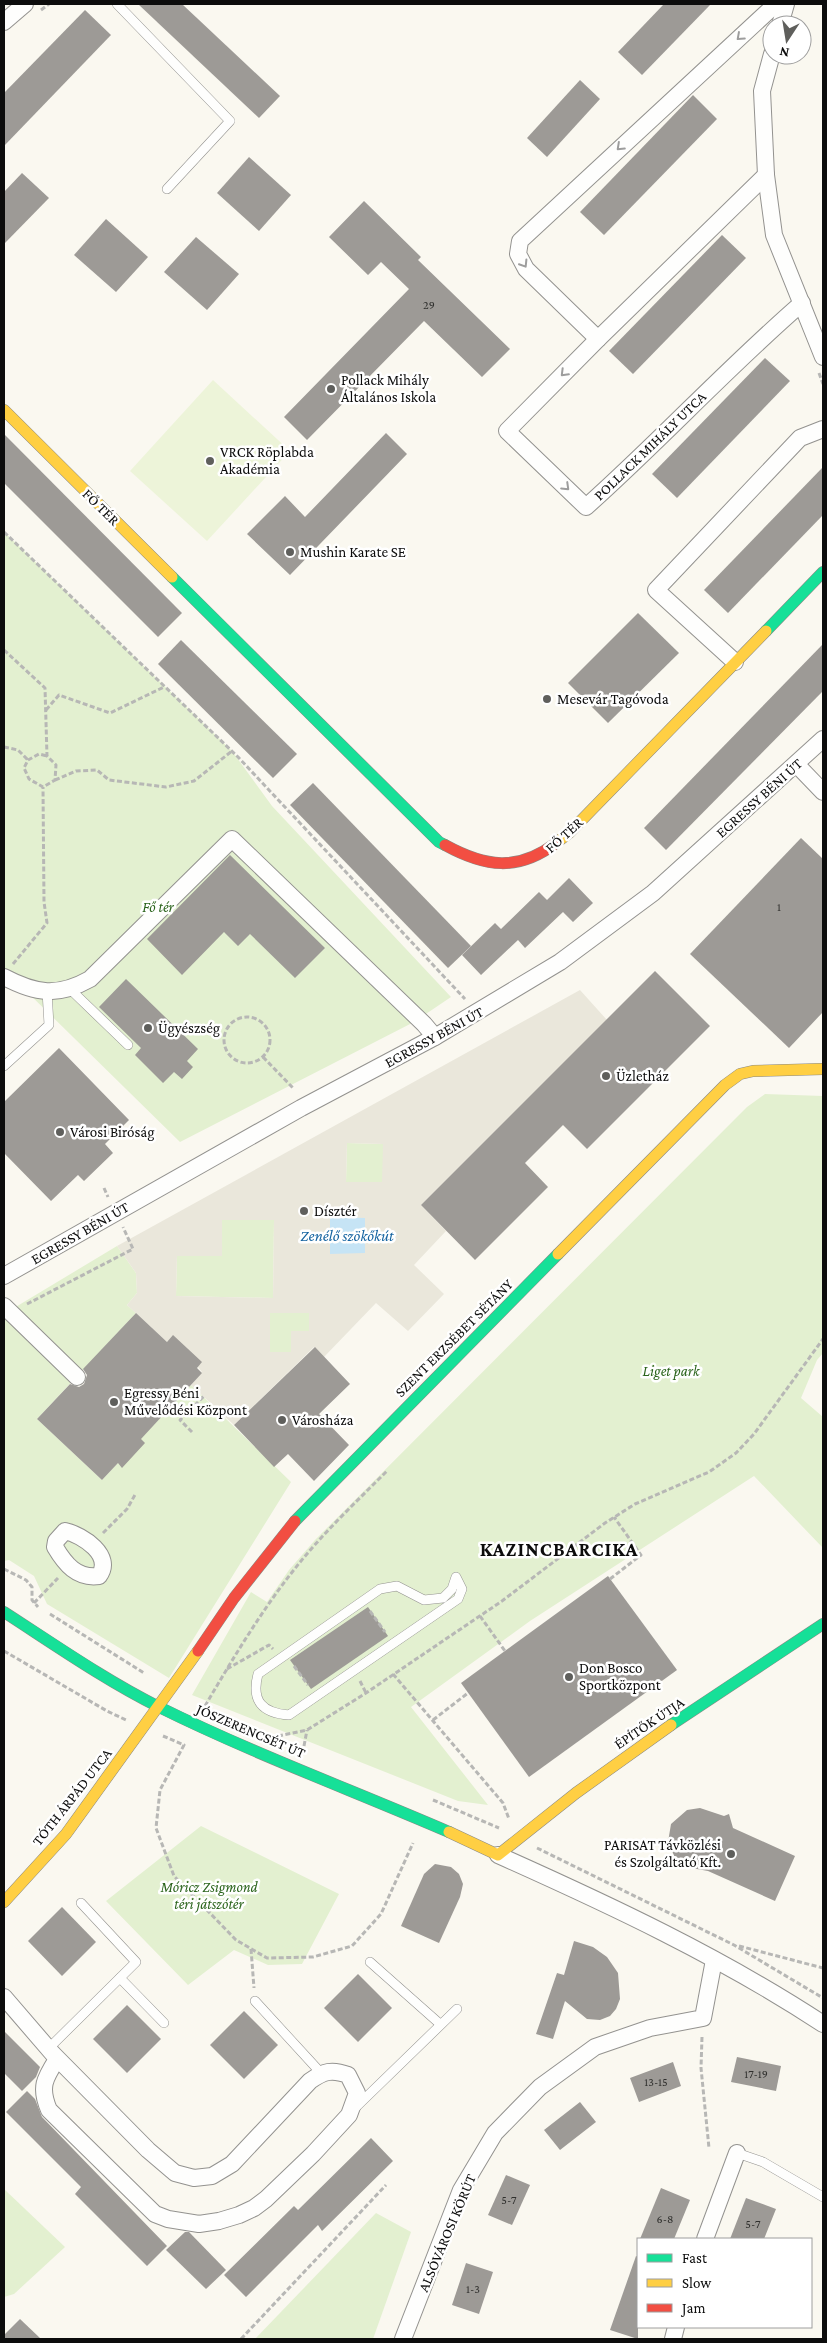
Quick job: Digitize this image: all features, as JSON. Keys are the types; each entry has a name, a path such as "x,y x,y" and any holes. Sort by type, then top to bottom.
{"street":[{"path":"4,22 25,4"},
{"path":"598,338 526,269 518,254 520,241 776,4"},
{"path":"769,65 762,91 766,175 774,234 823,357"},
{"name":"POLLACK MIHÁLY UTCA","path":"766,175 598,338 507,431 586,507 643,456 760,340 802,303"},
{"name":"FŐ TÉR","path":"4,410 421,826 439,842 458,853 488,863 507,864 523,863 546,852 568,833 735,662"},
{"path":"823,429 800,438 656,590 735,662 823,572"},
{"name":"EGRESSY BÉNI ÚT","path":"4,1276 520,988 653,893 797,765 823,739"},
{"path":"797,765 823,792"},
{"path":"6,973 20,985 47,992 71,990 90,979 232,839 424,1024 435,1037"},
{"name":"SZENT ERZSÉBET SÉTÁNY","path":"158,1706 242,1587 298,1517 725,1085 740,1074 753,1071 823,1070"},
{"path":"7,1309 77,1377"},
{"path":"65,1531 72,1533 91,1545 101,1556 103,1571 99,1576 83,1575 69,1567 55,1547 60,1535 65,1531"},
{"name":"JÓSZERENCSÉT ÚT","path":"4,1612 108,1679 158,1706 425,1820 498,1855"},
{"name":"ÉPÍTŐK ÚTJA","path":"498,1855 576,1792 629,1754 823,1624"},
{"name":"TÓTH ÁRPÁD UTCA","path":"4,1902 66,1834 158,1706"},
{"path":"498,1855 626,1913 714,1960 823,2024"},
{"path":"703,2018 714,1960"},
{"path":"4,1997 52,2054 148,2150 175,2173 194,2178 212,2176 232,2164 310,2080 321,2073 332,2070 341,2072 348,2076 354,2084 357,2093 349,2115 313,2154 254,2208 219,2221 199,2224 181,2222 155,2214 49,2110 43,2097 44,2079 52,2054"},
{"name":"ALSÓVÁROSI KÖRÚT","path":"403,2339 462,2190 495,2133 540,2087 595,2047 650,2028 703,2018"},
{"path":"705,2238 737,2153"}],"lane":[{"path":"117,4 230,120 167,189"},
{"path":"71,990 128,1045"},
{"path":"4,1066 49,1025 47,992"},
{"path":"456,1576 462,1589 458,1599 430,1620 289,1716 272,1714 259,1702 254,1689 258,1674 279,1658 380,1589 397,1586 424,1600 443,1598 452,1589 456,1576"},
{"path":"52,2054 136,1962 81,1903"},
{"path":"370,1962 440,2024"},
{"path":"120,1978 164,2023"},
{"path":"255,2001 321,2073"},
{"path":"349,2115 457,2009"},
{"path":"737,2153 763,2162 823,2197"}],"path":[{"path":"4,532 164,688 232,751 464,999"},
{"path":"4,650 44,688 47,756"},
{"path":"46,711 59,695 110,713 164,688"},
{"path":"4,747 18,750 28,760"},
{"path":"42,787 76,771 97,770 109,780 166,787 194,781 232,751"},
{"path":"42,787 29,779 24,768 28,760 39,754 47,756 56,765 56,780"},
{"path":"6,973 46,923 42,787"},
{"path":"243,1016 251,1016 264,1023 270,1036 270,1044 263,1057 249,1063 233,1059 228,1053 223,1038 230,1023 243,1016"},
{"path":"263,1057 294,1089"},
{"path":"7,1309 133,1248 104,1188"},
{"path":"278,1736 307,1730 480,1616 614,1517 635,1504 709,1472 736,1453 754,1434 823,1339"},
{"path":"192,1432 180,1420 204,1396"},
{"path":"204,1706 292,1572 316,1542 387,1471"},
{"path":"91,1545 127,1509 136,1493"},
{"path":"610,1579 641,1555 614,1517"},
{"path":"34,1603 69,1567"},
{"path":"368,1607 388,1636"},
{"path":"480,1616 505,1651"},
{"path":"227,1669 269,1645 284,1665 290,1660 311,1690"},
{"path":"4,1652 107,1711 184,1745 160,1790 156,1828 174,1876 236,1940 267,1958 313,1957 352,1946 381,1914 414,1843"},
{"path":"393,1674 503,1803 512,1828"},
{"path":"433,1720 468,1693"},
{"path":"304,1746 307,1730"},
{"path":"714,1960 734,1945 823,1968"},
{"path":"251,1949 255,2001"},
{"path":"703,2018 701,2068 709,2148"},
{"path":"242,2339 386,2185"}],"green space":[{"name":"VRCK Röplabda Akadémia","path":"213,380 290,451 207,541 130,471"},
{"name":"Fő tér","path":"4,532 232,751 272,806 451,997 414,1022 180,1142 20,985 4,977"},
{"name":"Liget park","path":"765,1094 823,1096 823,1353 817,1360 801,1398 823,1417 823,1548 754,1476 530,1621 411,1707 488,1805 458,1801 192,1695 251,1592 267,1602 289,1570 315,1540 747,1107"},
{"path":"347,1143 383,1144 383,1183 346,1182"},
{"path":"222,1220 274,1220 273,1298 176,1296 177,1256"},
{"path":"117,1246 136,1273 137,1293 127,1305 136,1313 37,1419 102,1480 191,1385 291,1482 169,1678 47,1604 34,1576 9,1560 4,1561 4,1314"},
{"path":"309,1312 309,1331 291,1352 270,1352 270,1313"},
{"name":"Móricz Zsigmond téri játszótér","path":"201,1826 339,1894 302,1964 268,1965 234,1950 188,1985 106,1901"},
{"path":"4,2189 65,2247 14,2294 4,2297"},
{"path":"376,2213 411,2232 373,2339 255,2339"}],"shaded area":[{"name":"Dísztér","path":"580,990 607,1020 421,1205 446,1231 414,1265 444,1294 408,1331 376,1303 324,1357 314,1347 234,1425 191,1385 202,1372 173,1336 167,1342 127,1305 137,1293 136,1273 117,1246","holes":["347,1143 383,1144 382,1182 346,1182","222,1220 274,1220 273,1298 176,1296 177,1256 222,1256","270,1313 309,1313 309,1331 291,1331 291,1352 270,1352"]}],"water":[{"name":"Zenélő szökőkút","path":"330,1217 365,1218 365,1253 330,1254"}],"building":[{"path":"138,4 182,4 280,96 259,118"},
{"path":"664,4 711,4 642,75 618,52"},
{"path":"85,10 111,35 4,146 4,93"},
{"path":"580,80 600,99 547,157 527,138"},
{"path":"693,95 717,119 604,235 580,212"},
{"path":"249,157 291,195 259,231 217,193"},
{"path":"22,173 49,198 4,244 4,192"},
{"path":"364,201 421,257 418,260 510,349 482,377 424,321 307,440 284,417 409,289 381,262 368,275 329,237"},
{"path":"106,219 148,257 116,292 74,255"},
{"path":"722,235 746,258 633,374 609,351"},
{"path":"196,237 239,274 207,310 164,272"},
{"path":"765,358 790,381 677,498 652,474"},
{"path":"386,433 407,454 290,575 247,534 285,496 305,517"},
{"path":"4,434 182,613 158,637 4,483"},
{"path":"823,467 823,515 728,613 704,590"},
{"path":"638,613 679,653 608,723 568,683"},
{"path":"181,640 297,754 273,778 158,664"},
{"path":"823,644 823,691 666,850 644,828"},
{"path":"313,783 471,946 448,968 290,805"},
{"path":"801,838 823,859 823,1012 789,1048 690,954"},
{"path":"230,855 325,948 295,978 250,934 238,946 224,932 182,975 147,939"},
{"path":"569,878 593,903 573,922 563,912 525,948 518,940 481,975 462,955 495,923 501,929 539,892 547,900"},
{"name":"Üzletház","path":"655,971 710,1026 587,1149 563,1125 525,1163 548,1187 475,1260 421,1205"},
{"name":"Ügyészség","path":"126,979 198,1049 187,1061 193,1067 182,1079 174,1072 163,1083 135,1055 141,1048 99,1007"},
{"name":"Városi Biróság","path":"59,1048 129,1120 105,1144 113,1153 84,1181 78,1175 51,1201 4,1153 4,1102"},
{"name":"Egressy Béni Művelődési Központ","path":"136,1313 167,1342 173,1335 202,1362 197,1368 202,1373 141,1439 145,1443 122,1468 118,1463 102,1480 37,1419 70,1384 79,1387 84,1384 87,1375 83,1369"},
{"name":"Városháza","path":"315,1347 350,1384 319,1414 349,1445 314,1481 288,1454 274,1467 234,1425"},
{"name":"Don Bosco Sportközpont","path":"608,1576 677,1670 529,1777 461,1683"},
{"path":"368,1607 388,1636 311,1689 290,1660"},
{"name":"PARISAT Távközlési és Szolgáltató Kft.","path":"700,1808 724,1816 729,1814 733,1828 795,1856 775,1901 708,1871 686,1867 676,1860 668,1842 671,1824 687,1810"},
{"path":"435,1864 451,1867 459,1874 463,1884 460,1897 439,1943 401,1926 424,1874"},
{"path":"62,1907 96,1942 62,1976 28,1941"},
{"path":"574,1941 593,1947 607,1957 618,1973 620,1999 616,2009 610,2016 600,2020 587,2019 565,2001 553,2039 536,2034 557,1973 564,1975"},
{"path":"358,1974 392,2008 358,2042 324,2008"},
{"path":"127,2005 161,2039 127,2073 93,2039"},
{"path":"244,2011 278,2045 244,2079 210,2045"},
{"path":"4,2031 40,2067 36,2077 22,2091 4,2073"},
{"path":"737,2057 781,2066 776,2091 731,2082"},
{"path":"673,2062 681,2086 639,2102 630,2078"},
{"path":"27,2091 35,2099 42,2117 167,2246 147,2266 75,2194 81,2187 6,2112"},
{"path":"580,2102 596,2122 560,2150 544,2130"},
{"path":"371,2138 393,2161 322,2231 318,2225 246,2297 224,2275 294,2206 298,2210"},
{"path":"506,2175 530,2185 512,2225 488,2215"},
{"path":"661,2188 690,2200 674,2238 640,2238"},
{"path":"746,2198 776,2209 764,2238 730,2238"},
{"path":"185,2232 189,2232 226,2270 206,2289 166,2250"},
{"path":"636,2256 638,2339 610,2330"},
{"path":"466,2263 493,2272 479,2314 452,2305"},
{"path":"20,2319 41,2339 4,2339 4,2335"}],"traffic: fast":[{"path":"766,631 823,572"},
{"path":"172,577 439,842 445,845"},
{"path":"295,1521 558,1254"},
{"path":"4,1612 100,1674 159,1707 267,1756 449,1832"},
{"path":"671,1725 823,1624"}],"traffic: slow":[{"path":"4,410 172,577"},
{"path":"556,843 569,833 766,631"},
{"path":"558,1254 725,1085 740,1074 753,1071 823,1069"},
{"path":"4,1902 66,1834 198,1651"},
{"path":"449,1832 498,1855 576,1793 671,1725"}],"traffic: jam":[{"path":"445,845 474,858 501,863 528,859 556,843"},
{"path":"198,1651 234,1598 295,1521"}],"place":[{"name":"Pollack Mihály Általános Iskola","path":"331,389"},
{"name":"VRCK Röplabda Akadémia","path":"210,461"},
{"name":"Mushin Karate SE","path":"290,552"},
{"name":"Mesevár Tagóvoda","path":"547,699"},
{"name":"Ügyészség","path":"148,1028"},
{"name":"Üzletház","path":"606,1076"},
{"name":"Városi Biróság","path":"60,1132"},
{"name":"Dísztér","path":"304,1211"},
{"name":"Egressy Béni Művelődési Központ","path":"114,1402"},
{"name":"Városháza","path":"282,1420"},
{"name":"Don Bosco Sportközpont","path":"569,1677"},
{"name":"PARISAT Távközlési és Szolgáltató Kft.","path":"731,1854"}],"district":[{"name":"KAZINCBARCIKA","path":"559,1549"}]}
